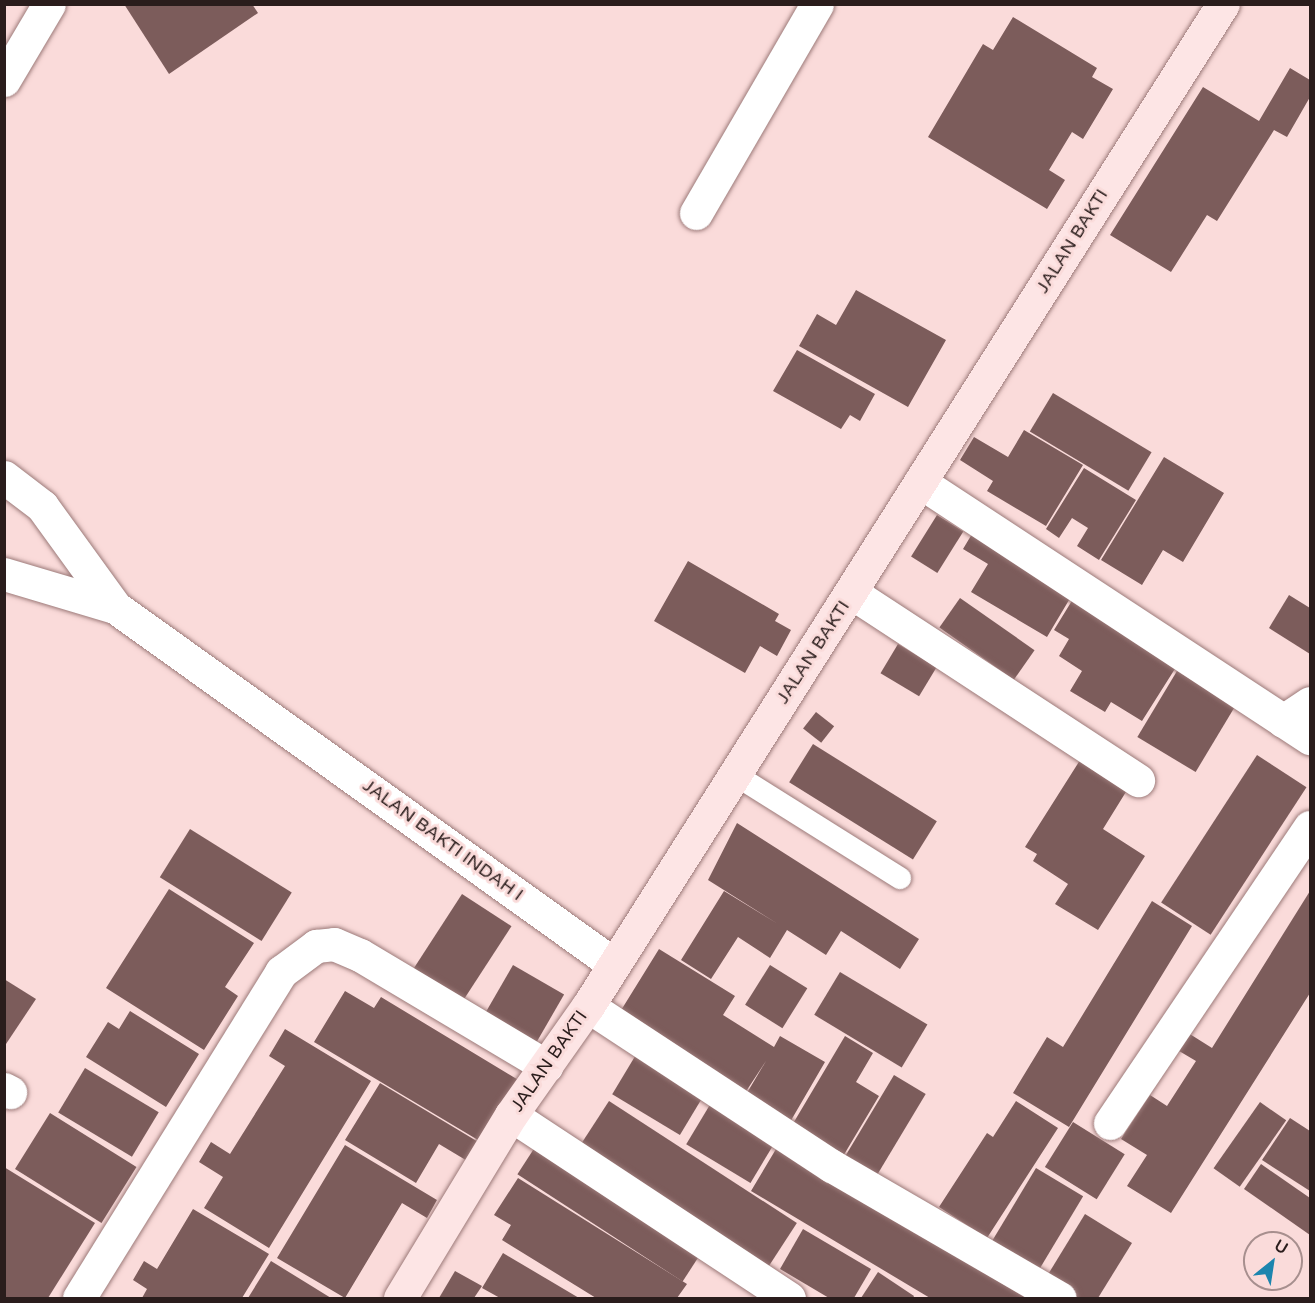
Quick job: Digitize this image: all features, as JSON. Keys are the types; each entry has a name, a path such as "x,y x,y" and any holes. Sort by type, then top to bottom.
{"street":[{"path":"4,80 49,4"},
{"path":"696,213 817,4"},
{"name":"JALAN BAKTI","path":"400,1299 512,1115 588,1006 612,963 852,593 1223,4"},
{"path":"4,477 42,506 115,608"},
{"path":"920,482 1311,738"},
{"path":"4,574 115,608"},
{"path":"852,593 1138,780"},
{"name":"JALAN BAKTI INDAH I","path":"115,608 189,665 274,717 612,963"},
{"path":"1283,721 1311,703"},
{"path":"1110,1123 1311,827"},
{"path":"79,1299 281,972 316,946 334,944 360,955 546,1066"},
{"path":"588,1006 832,1166 1060,1299"},
{"path":"512,1115 789,1299"}],"lane":[{"path":"734,774 900,878"}],"building":[{"path":"124,4 252,4 258,13 169,74"},
{"path":"1013,17 1097,68 1092,77 1113,89 1083,139 1072,132 1049,170 1065,180 1047,209 928,137 983,44 993,50"},
{"path":"1290,68 1310,80 1310,97 1287,137 1274,130 1217,221 1207,215 1171,272 1110,235 1203,87 1259,121"},
{"path":"856,290 946,340 908,407 799,346 817,314 836,325"},
{"path":"797,350 875,394 860,421 850,415 841,429 773,391"},
{"path":"1053,393 1152,452 1128,491 1030,432"},
{"path":"1024,430 1083,465 1046,526 987,491 993,481 960,460 974,437 1008,457"},
{"path":"1164,457 1224,493 1183,562 1163,550 1142,585 1101,560"},
{"path":"1084,468 1136,500 1099,560 1077,546 1088,528 1072,518 1059,538 1046,529"},
{"path":"937,515 963,531 937,573 911,557"},
{"path":"972,534 1072,595 1047,637 971,592 988,564 963,549"},
{"path":"688,561 779,614 775,621 791,630 777,656 760,646 745,673 654,621"},
{"path":"1289,595 1310,608 1310,654 1269,628"},
{"path":"960,598 1035,650 1014,680 939,627"},
{"path":"1073,599 1178,664 1142,721 1111,702 1105,712 1070,691 1082,671 1059,656 1069,639 1054,630"},
{"path":"898,644 937,667 919,696 880,673"},
{"path":"1177,671 1235,706 1196,772 1137,737"},
{"path":"816,712 834,726 821,743 803,729"},
{"path":"813,744 937,821 913,860 789,782"},
{"path":"1257,755 1306,787 1211,935 1161,903"},
{"path":"1082,757 1129,787 1103,829 1145,856 1098,930 1055,904 1068,884 1033,861 1037,854 1025,847"},
{"path":"737,823 919,939 900,969 841,931 826,955 787,930 770,958 738,937 711,979 681,960 724,891 778,924 708,880"},
{"path":"190,829 292,893 262,941 160,877"},
{"path":"169,889 254,943 225,987 238,996 204,1050 106,988"},
{"path":"1310,891 1310,993 1171,1213 1127,1186 1147,1155 1121,1139 1150,1095 1167,1106 1196,1061 1174,1048 1185,1031 1212,1048"},
{"path":"462,894 511,926 458,1008 409,976"},
{"path":"1152,901 1192,926 1069,1127 1013,1093 1047,1037 1063,1047"},
{"path":"659,949 735,996 723,1015 774,1047 780,1036 825,1062 786,1129 741,1103 766,1061 741,1099 615,1020"},
{"path":"513,965 564,994 532,1051 481,1021"},
{"path":"770,965 807,988 782,1028 745,1005"},
{"path":"840,972 927,1025 902,1067 814,1015"},
{"path":"4,979 36,999 4,1047"},
{"path":"345,991 374,1008 381,997 520,1081 483,1143 314,1042"},
{"path":"130,1011 199,1054 166,1107 86,1057 108,1022 119,1029"},
{"path":"285,1029 371,1081 269,1248 204,1208 223,1177 199,1162 211,1142 230,1154 285,1066 269,1056"},
{"path":"845,1036 873,1053 856,1082 879,1096 839,1163 788,1132"},
{"path":"640,1048 708,1089 680,1135 612,1094"},
{"path":"85,1068 159,1112 132,1157 58,1113"},
{"path":"894,1075 926,1094 874,1180 842,1161"},
{"path":"380,1083 480,1143 469,1162 439,1144 416,1183 345,1140"},
{"path":"714,1098 778,1137 750,1183 686,1144"},
{"path":"609,1101 797,1223 766,1271 578,1149"},
{"path":"1016,1101 1058,1128 987,1238 939,1207 987,1133 993,1137"},
{"path":"1260,1102 1286,1120 1240,1187 1214,1168"},
{"path":"50,1113 137,1167 102,1223 15,1169"},
{"path":"1290,1118 1310,1131 1310,1191 1262,1160"},
{"path":"1073,1122 1125,1154 1097,1199 1045,1167"},
{"path":"782,1139 861,1198 1026,1298 930,1298 751,1191"},
{"path":"537,1144 702,1251 683,1281 517,1174"},
{"path":"345,1145 437,1200 427,1218 402,1203 345,1298 277,1258"},
{"path":"1261,1164 1310,1198 1310,1235 1244,1189"},
{"path":"4,1167 95,1223 48,1298 4,1298"},
{"path":"1036,1168 1083,1196 1036,1275 989,1247"},
{"path":"518,1178 687,1284 677,1298 596,1298 502,1240 511,1225 494,1215"},
{"path":"193,1209 269,1254 242,1298 142,1298 147,1289 133,1280 144,1261 157,1269"},
{"path":"1085,1214 1132,1243 1098,1298 1074,1298 1044,1281"},
{"path":"803,1229 871,1269 854,1298 829,1298 780,1269"},
{"path":"503,1253 579,1298 500,1298 482,1288"},
{"path":"271,1261 331,1298 248,1298"},
{"path":"455,1271 482,1286 474,1298 439,1298"},
{"path":"878,1272 914,1296 913,1298 861,1298"}]}
